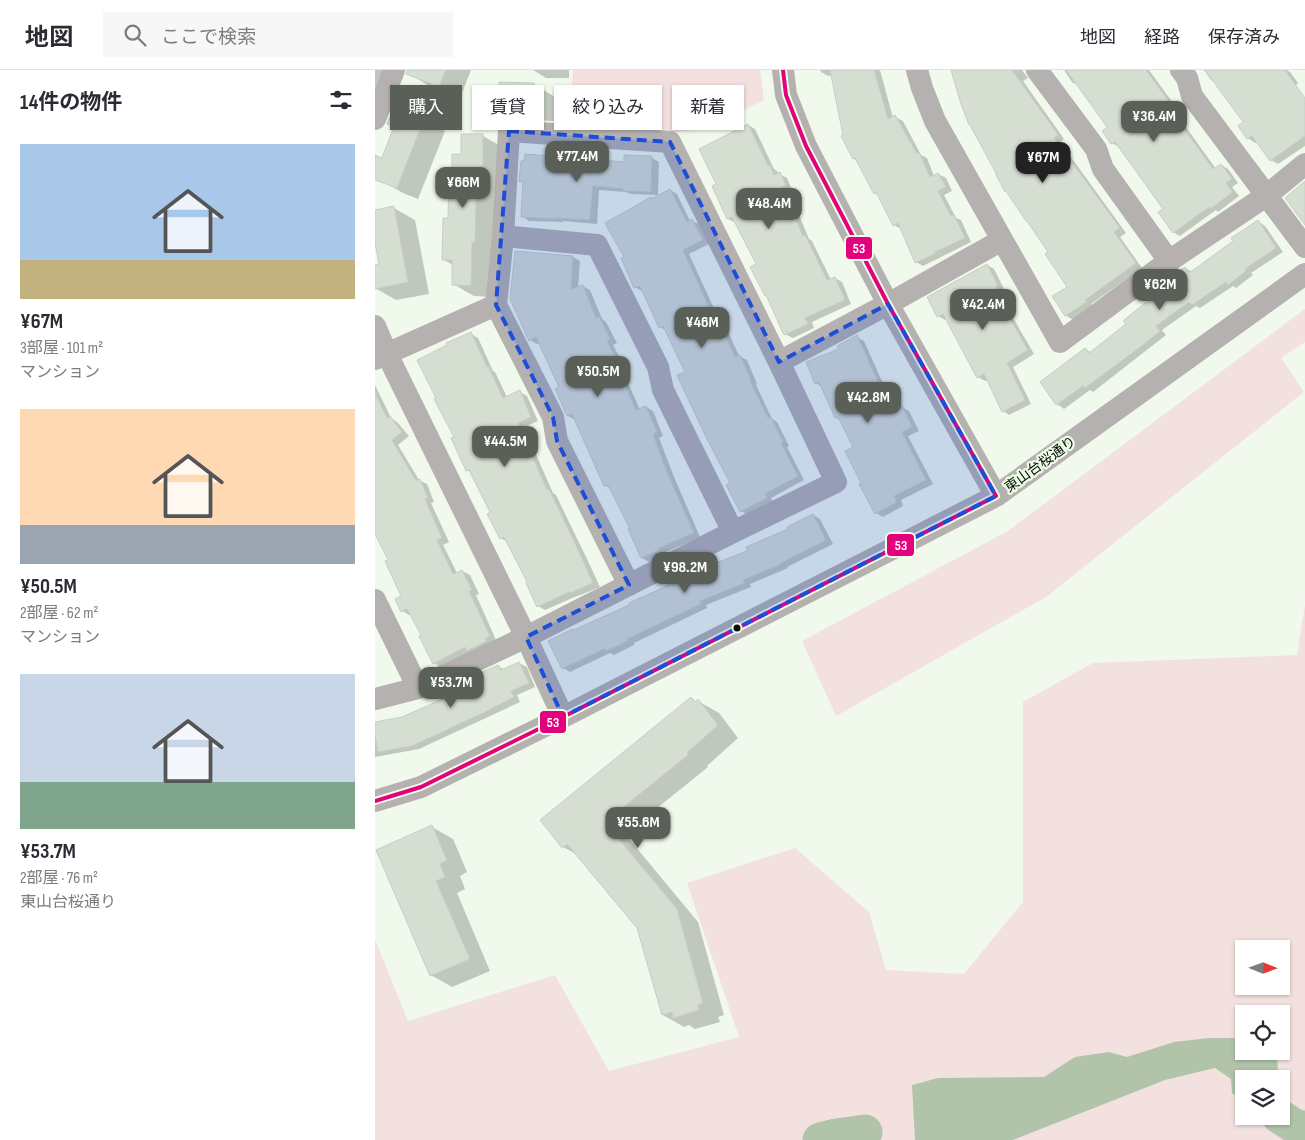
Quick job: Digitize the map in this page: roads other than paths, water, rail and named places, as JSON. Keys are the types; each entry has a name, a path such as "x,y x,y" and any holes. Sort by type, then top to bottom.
{"street":[{"path":"375,119 394,70"},
{"path":"783,70 786,95 806,146 888,304 996,496"},
{"path":"917,70 935,121 1060,342 1169,261 1266,196 1305,164"},
{"path":"1037,70 1096,149 1103,169 1169,261"},
{"path":"1181,70 1187,78 1192,96 1305,247"},
{"path":"375,698 418,688 526,637 836,482 670,142 509,131 503,236 496,305 553,417 557,441 629,585"},
{"path":"503,236 597,246 658,368 663,390 733,532"},
{"path":"779,362 1002,240"},
{"name":"東山台桜通り","path":"375,801 421,787 563,717 996,496 1305,274"},
{"path":"381,357 496,305"},
{"path":"375,326 381,357 526,637 563,717"},
{"path":"375,600 418,688"}],"waterway":[{"path":"1290,1123 1296,1127 1305,1128"},
{"path":"820,1140 865,1132"}]}
